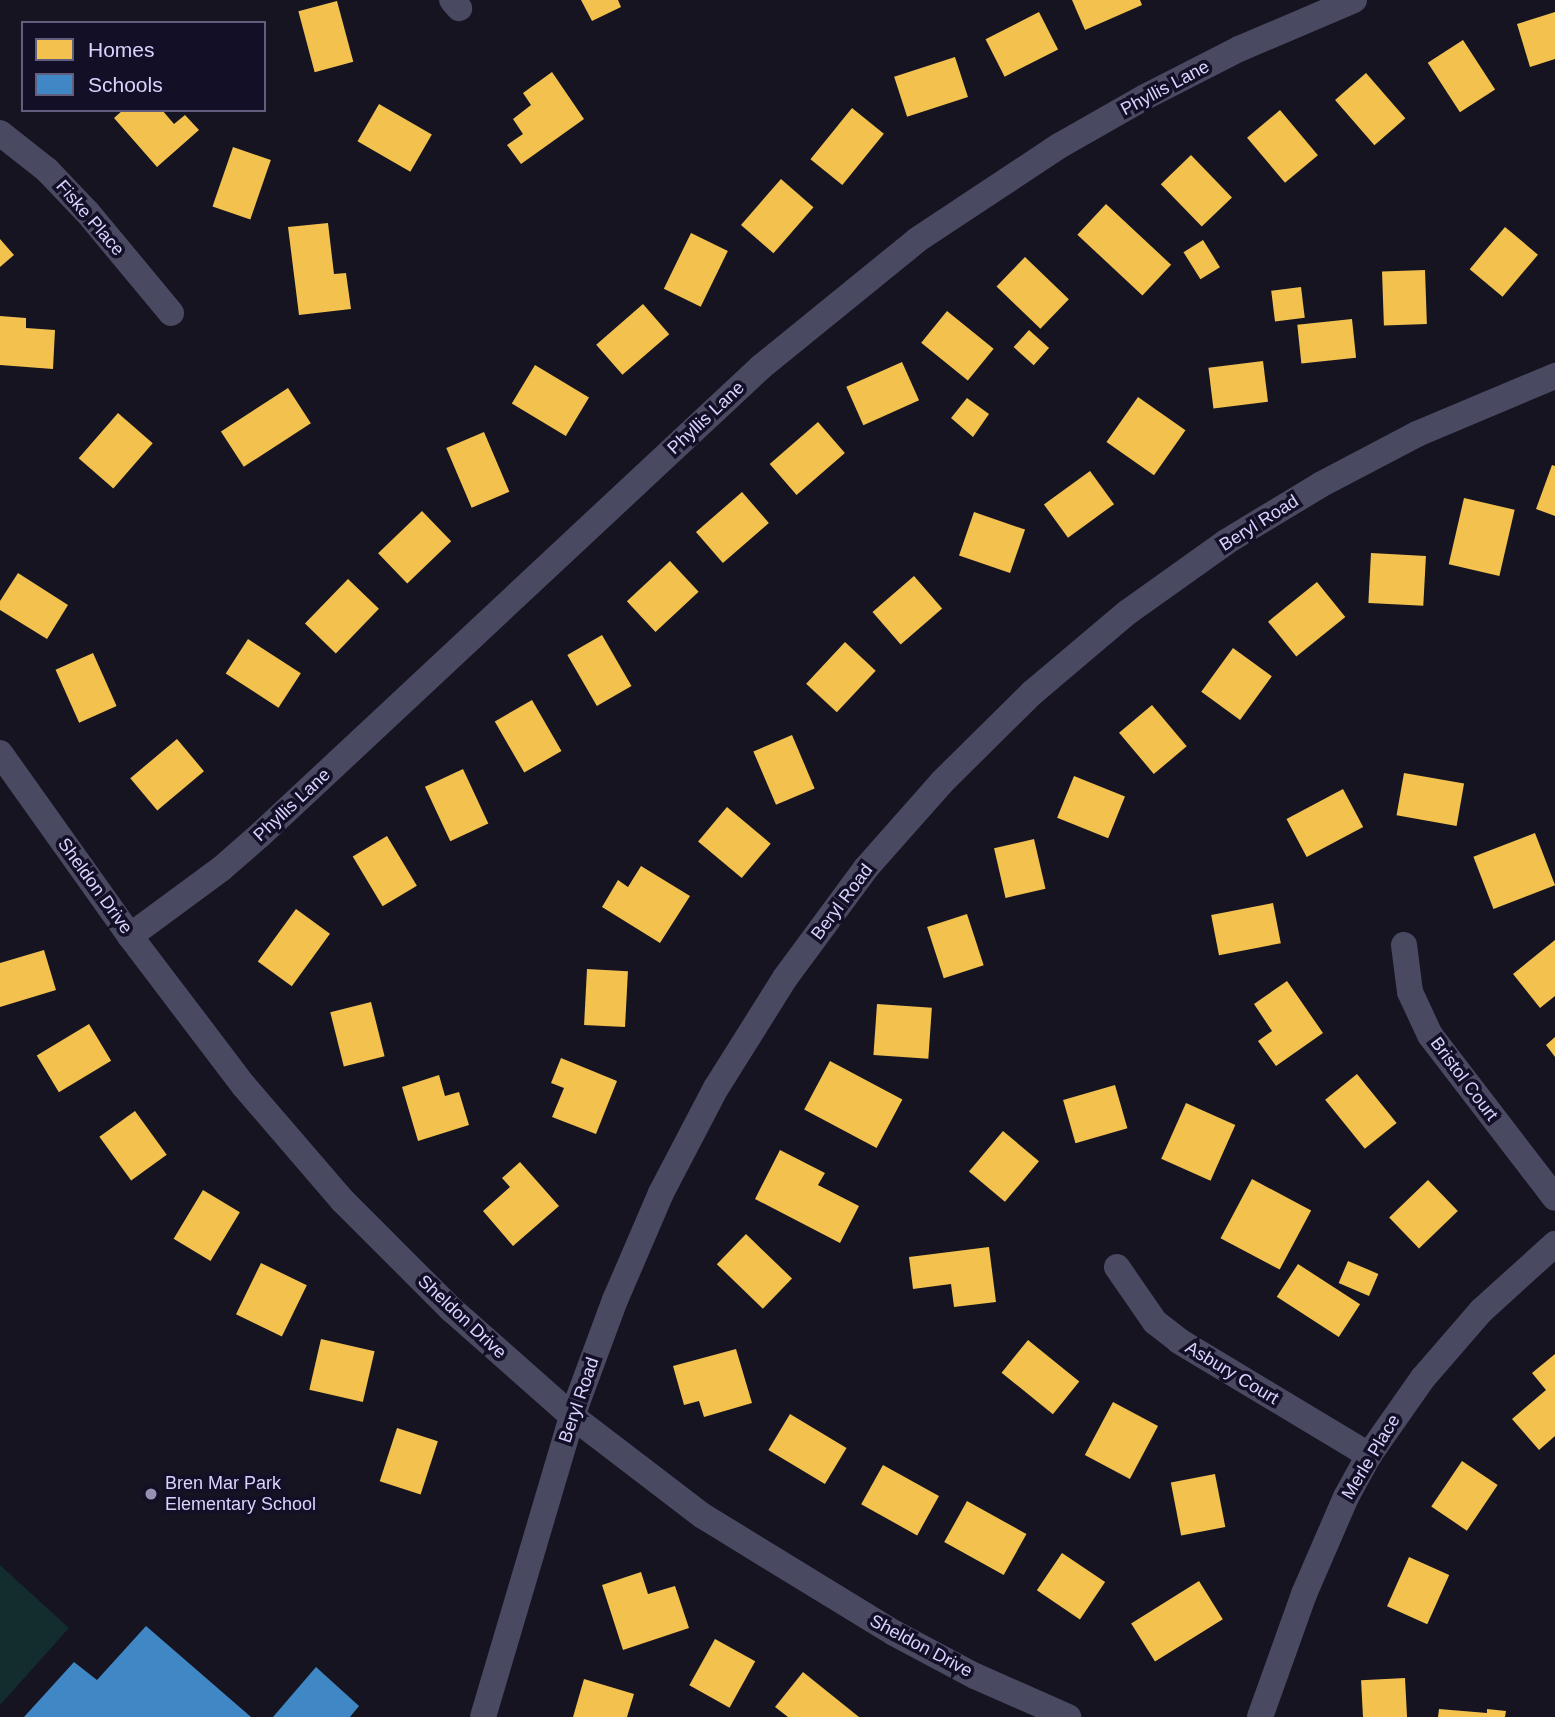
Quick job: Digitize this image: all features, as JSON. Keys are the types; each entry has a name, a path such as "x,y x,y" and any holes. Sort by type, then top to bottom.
{"street":[{"name":"Phyllis Lane","path":"130,936 221,869 260,835 761,367 906,249 995,187 1145,97 1239,50 1354,0"},
{"name":"Fiske Place","path":"0,133 47,170 88,213 171,313"},
{"name":"Beryl Road","path":"483,1717 572,1416 615,1300 661,1193 716,1088 785,978 866,868 942,782 1032,693 1128,612 1226,542 1320,485 1417,434 1555,376"},
{"name":"Sheldon Drive","path":"0,753 130,936 244,1086 343,1201 451,1309 572,1416 704,1516 804,1580 975,1676 1068,1717"},
{"name":"Bristol Court","path":"1405,945 1410,992 1430,1035 1555,1198"},
{"name":"Merle Place","path":"1261,1717 1304,1594 1346,1497 1369,1455 1423,1378 1481,1311 1555,1244"},
{"name":"Asbury Court","path":"1117,1267 1154,1322 1179,1341 1369,1455"}],"green space":[{"path":"0,1565 69,1628 0,1705"}],"building: Homes":[{"path":"581,0 618,0 621,7 592,21"},
{"path":"1072,0 1140,0 1142,5 1085,30"},
{"path":"337,1 353,62 315,72 298,11"},
{"path":"1039,12 1058,49 1005,77 986,39"},
{"path":"1555,12 1555,59 1530,67 1517,24"},
{"path":"1463,40 1495,89 1460,112 1428,63"},
{"path":"955,57 968,97 907,117 894,77"},
{"path":"552,72 584,119 521,164 507,145 523,134 513,119 531,105 523,93"},
{"path":"1366,73 1405,118 1374,145 1335,100"},
{"path":"379,104 432,134 410,172 358,141"},
{"path":"852,108 884,134 842,185 810,159"},
{"path":"1280,110 1318,155 1285,183 1247,138"},
{"path":"121,112 164,112 174,124 185,115 199,130 157,167 114,118"},
{"path":"233,147 271,160 250,220 212,207"},
{"path":"1191,155 1232,197 1202,227 1161,184"},
{"path":"781,179 813,207 773,253 741,225"},
{"path":"1106,204 1171,265 1142,295 1077,235"},
{"path":"328,223 334,274 346,273 351,309 299,315 288,227"},
{"path":"1505,227 1538,255 1503,297 1470,269"},
{"path":"691,233 728,251 701,307 664,289"},
{"path":"0,239 14,255 0,267"},
{"path":"1203,240 1220,267 1200,279 1183,252"},
{"path":"1025,257 1069,299 1040,329 997,286"},
{"path":"1425,270 1427,324 1384,325 1382,272"},
{"path":"1301,287 1305,318 1275,321 1271,291"},
{"path":"643,304 669,334 622,375 596,345"},
{"path":"947,311 994,349 968,381 921,343"},
{"path":"0,316 26,318 26,328 55,330 53,369 0,365"},
{"path":"1352,319 1356,358 1301,364 1297,325"},
{"path":"1029,330 1049,348 1034,365 1014,347"},
{"path":"1263,361 1268,402 1213,408 1208,368"},
{"path":"902,362 919,400 863,425 846,387"},
{"path":"535,365 589,397 566,436 512,404"},
{"path":"288,388 311,423 244,467 221,432"},
{"path":"1138,397 1186,430 1154,475 1106,442"},
{"path":"967,398 989,414 973,437 951,418"},
{"path":"118,413 153,443 113,488 79,458"},
{"path":"818,422 845,453 797,495 770,464"},
{"path":"484,432 509,492 472,508 446,448"},
{"path":"1552,465 1555,466 1555,516 1536,509"},
{"path":"1090,471 1114,504 1068,538 1044,505"},
{"path":"742,492 769,523 723,563 696,532"},
{"path":"1464,498 1515,510 1499,576 1449,564"},
{"path":"422,511 451,541 407,584 378,553"},
{"path":"974,512 1025,530 1010,573 959,555"},
{"path":"1371,553 1426,556 1423,606 1368,603"},
{"path":"670,561 699,592 655,632 627,601"},
{"path":"18,573 68,605 47,639 0,610 0,601"},
{"path":"914,576 942,608 901,645 872,612"},
{"path":"348,579 379,609 336,653 305,624"},
{"path":"1317,582 1345,617 1296,657 1268,622"},
{"path":"602,635 632,686 597,706 567,655"},
{"path":"248,639 301,673 279,708 226,673"},
{"path":"845,642 876,671 837,712 806,684"},
{"path":"1233,648 1272,676 1240,720 1201,692"},
{"path":"93,653 117,706 79,723 56,670"},
{"path":"532,700 562,751 524,773 495,722"},
{"path":"1152,705 1187,746 1154,774 1119,733"},
{"path":"792,735 815,788 776,805 753,751"},
{"path":"177,739 204,771 157,810 130,778"},
{"path":"463,769 488,823 450,841 425,787"},
{"path":"1404,773 1464,784 1457,826 1397,815"},
{"path":"1074,776 1125,797 1108,838 1057,818"},
{"path":"1343,789 1363,827 1307,857 1286,819"},
{"path":"727,807 771,844 742,878 698,841"},
{"path":"1535,833 1555,885 1493,909 1473,857"},
{"path":"387,836 417,886 383,906 353,857"},
{"path":"1034,839 1045,889 1006,898 994,848"},
{"path":"641,866 690,896 660,943 602,907 618,880 628,887"},
{"path":"1273,903 1281,943 1219,955 1211,915"},
{"path":"296,909 330,934 292,986 258,962"},
{"path":"967,914 984,965 944,978 927,927"},
{"path":"1555,940 1555,996 1540,1008 1513,974"},
{"path":"44,950 56,990 0,1007 0,963"},
{"path":"587,969 628,971 625,1027 584,1025"},
{"path":"1287,981 1323,1033 1276,1066 1258,1041 1272,1031 1254,1004"},
{"path":"371,1002 385,1056 344,1066 330,1012"},
{"path":"877,1004 932,1008 928,1059 873,1055"},
{"path":"89,1024 111,1061 59,1092 37,1055"},
{"path":"1555,1037 1555,1057 1546,1045"},
{"path":"561,1058 617,1081 596,1134 552,1117 564,1088 551,1083"},
{"path":"830,1061 902,1099 877,1148 804,1110"},
{"path":"1357,1074 1397,1123 1365,1149 1325,1100"},
{"path":"439,1075 445,1096 459,1092 469,1125 418,1141 402,1087"},
{"path":"1115,1085 1127,1128 1075,1143 1063,1100"},
{"path":"1186,1103 1235,1125 1211,1181 1161,1159"},
{"path":"135,1111 167,1155 131,1181 99,1137"},
{"path":"1003,1131 1039,1161 1005,1202 969,1172"},
{"path":"780,1150 825,1173 818,1185 859,1206 840,1243 755,1199"},
{"path":"520,1162 559,1206 513,1246 483,1211 510,1187 502,1178"},
{"path":"1252,1179 1311,1210 1280,1270 1221,1238"},
{"path":"1428,1180 1458,1211 1419,1248 1389,1218"},
{"path":"203,1190 240,1212 211,1261 174,1239"},
{"path":"746,1234 792,1278 763,1309 717,1264"},
{"path":"989,1247 996,1302 954,1307 951,1284 913,1289 909,1257"},
{"path":"1348,1261 1378,1274 1369,1296 1339,1283"},
{"path":"261,1263 307,1285 282,1337 236,1314"},
{"path":"1298,1264 1360,1304 1339,1337 1277,1297"},
{"path":"321,1339 375,1351 363,1402 309,1390"},
{"path":"1028,1340 1079,1382 1053,1414 1002,1373"},
{"path":"736,1349 752,1403 704,1417 699,1401 684,1405 673,1366"},
{"path":"1555,1354 1555,1436 1539,1450 1512,1419 1546,1390 1532,1373"},
{"path":"1113,1402 1158,1426 1130,1479 1085,1455"},
{"path":"790,1414 847,1448 825,1484 768,1450"},
{"path":"397,1428 438,1441 421,1495 380,1481"},
{"path":"1462,1461 1498,1485 1467,1531 1431,1507"},
{"path":"883,1465 939,1496 917,1535 861,1504"},
{"path":"1215,1474 1225,1527 1181,1536 1171,1483"},
{"path":"967,1501 1026,1534 1004,1575 944,1542"},
{"path":"1062,1553 1105,1582 1080,1619 1037,1590"},
{"path":"1409,1557 1449,1575 1427,1624 1387,1606"},
{"path":"641,1572 648,1594 675,1586 689,1628 623,1650 602,1585"},
{"path":"1199,1581 1223,1619 1155,1662 1131,1623"},
{"path":"715,1639 755,1661 730,1708 689,1685"},
{"path":"803,1672 859,1717 788,1717 775,1707"},
{"path":"1405,1678 1407,1717 1363,1717 1361,1680"},
{"path":"584,1679 634,1694 627,1717 573,1717"},
{"path":"1439,1709 1487,1713 1487,1709 1506,1711 1505,1717 1438,1717"}],"building: Schools":[{"path":"146,1626 251,1717 24,1717 74,1662 97,1680"},
{"path":"316,1667 359,1706 350,1717 273,1717"}],"place":[{"name":"Bren Mar Park Elementary School","path":"151,1494"}]}
